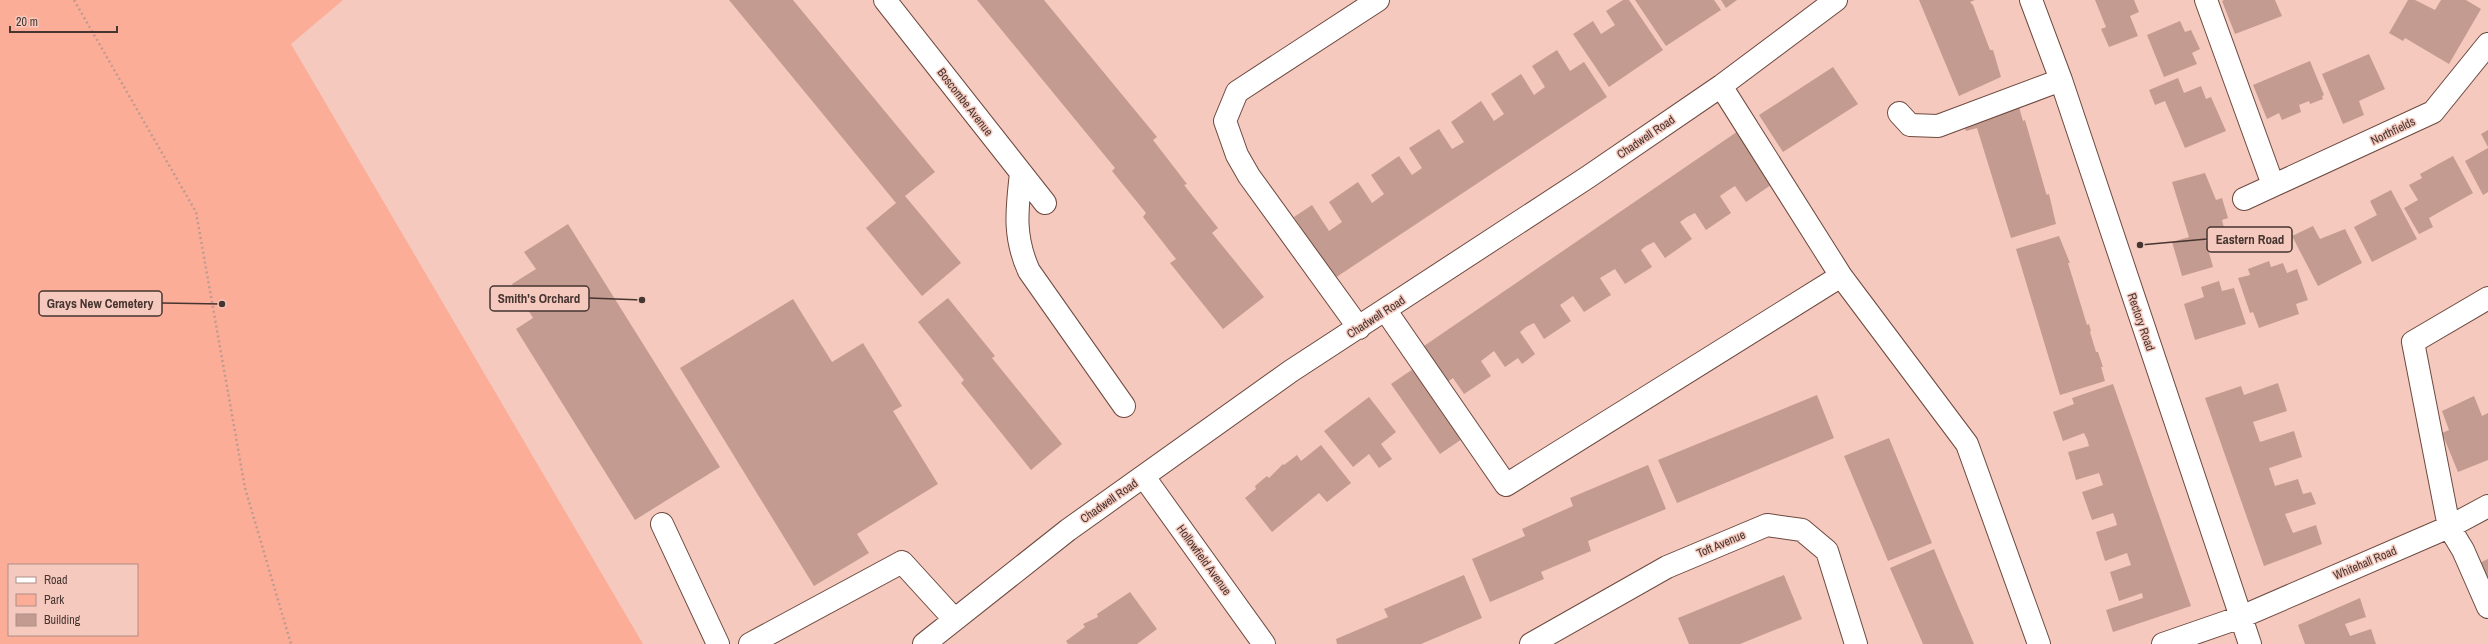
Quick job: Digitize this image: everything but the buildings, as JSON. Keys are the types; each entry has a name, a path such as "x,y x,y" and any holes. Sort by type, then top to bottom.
{"street":[{"name":"Boscombe Avenue","path":"884,0 1045,204"},
{"path":"1359,328 1249,176 1235,149 1225,121 1237,92 1378,0"},
{"name":"Chadwell Road","path":"924,644 1068,530 1291,372 1386,311 1721,86 1836,0"},
{"name":"Rectory Road","path":"2031,0 2061,80 2250,644"},
{"path":"2206,0 2273,185"},
{"name":"Northfields","path":"2244,199 2369,143 2433,112 2488,44"},
{"path":"1899,113 1910,125 1938,126 2061,80"},
{"path":"1721,86 1840,276 1967,444 2039,644"},
{"path":"1021,173 1016,223 1023,259 1029,270 1124,406"},
{"path":"1386,311 1506,485 1840,276"},
{"path":"2488,298 2413,342 2449,526 2463,550 2488,607"},
{"name":"Hollowfield Avenue","path":"1144,477 1264,644"},
{"name":"Whitehall Road","path":"2163,644 2241,617 2449,526 2488,506"},
{"path":"662,524 718,644"},
{"name":"Toft Avenue","path":"1531,644 1667,567 1766,525 1802,530 1827,551 1856,644"},
{"path":"750,644 902,562 954,619"}],"path":[{"path":"74,0 196,212 245,488 291,644"}],"green space":[{"path":"0,0 343,0 291,44 643,644 0,644"}],"place":[{"name":"Eastern Road","path":"2140,245"},
{"name":"Smith's Orchard","path":"642,300"},
{"name":"Grays New Cemetery","path":"222,304"}]}
